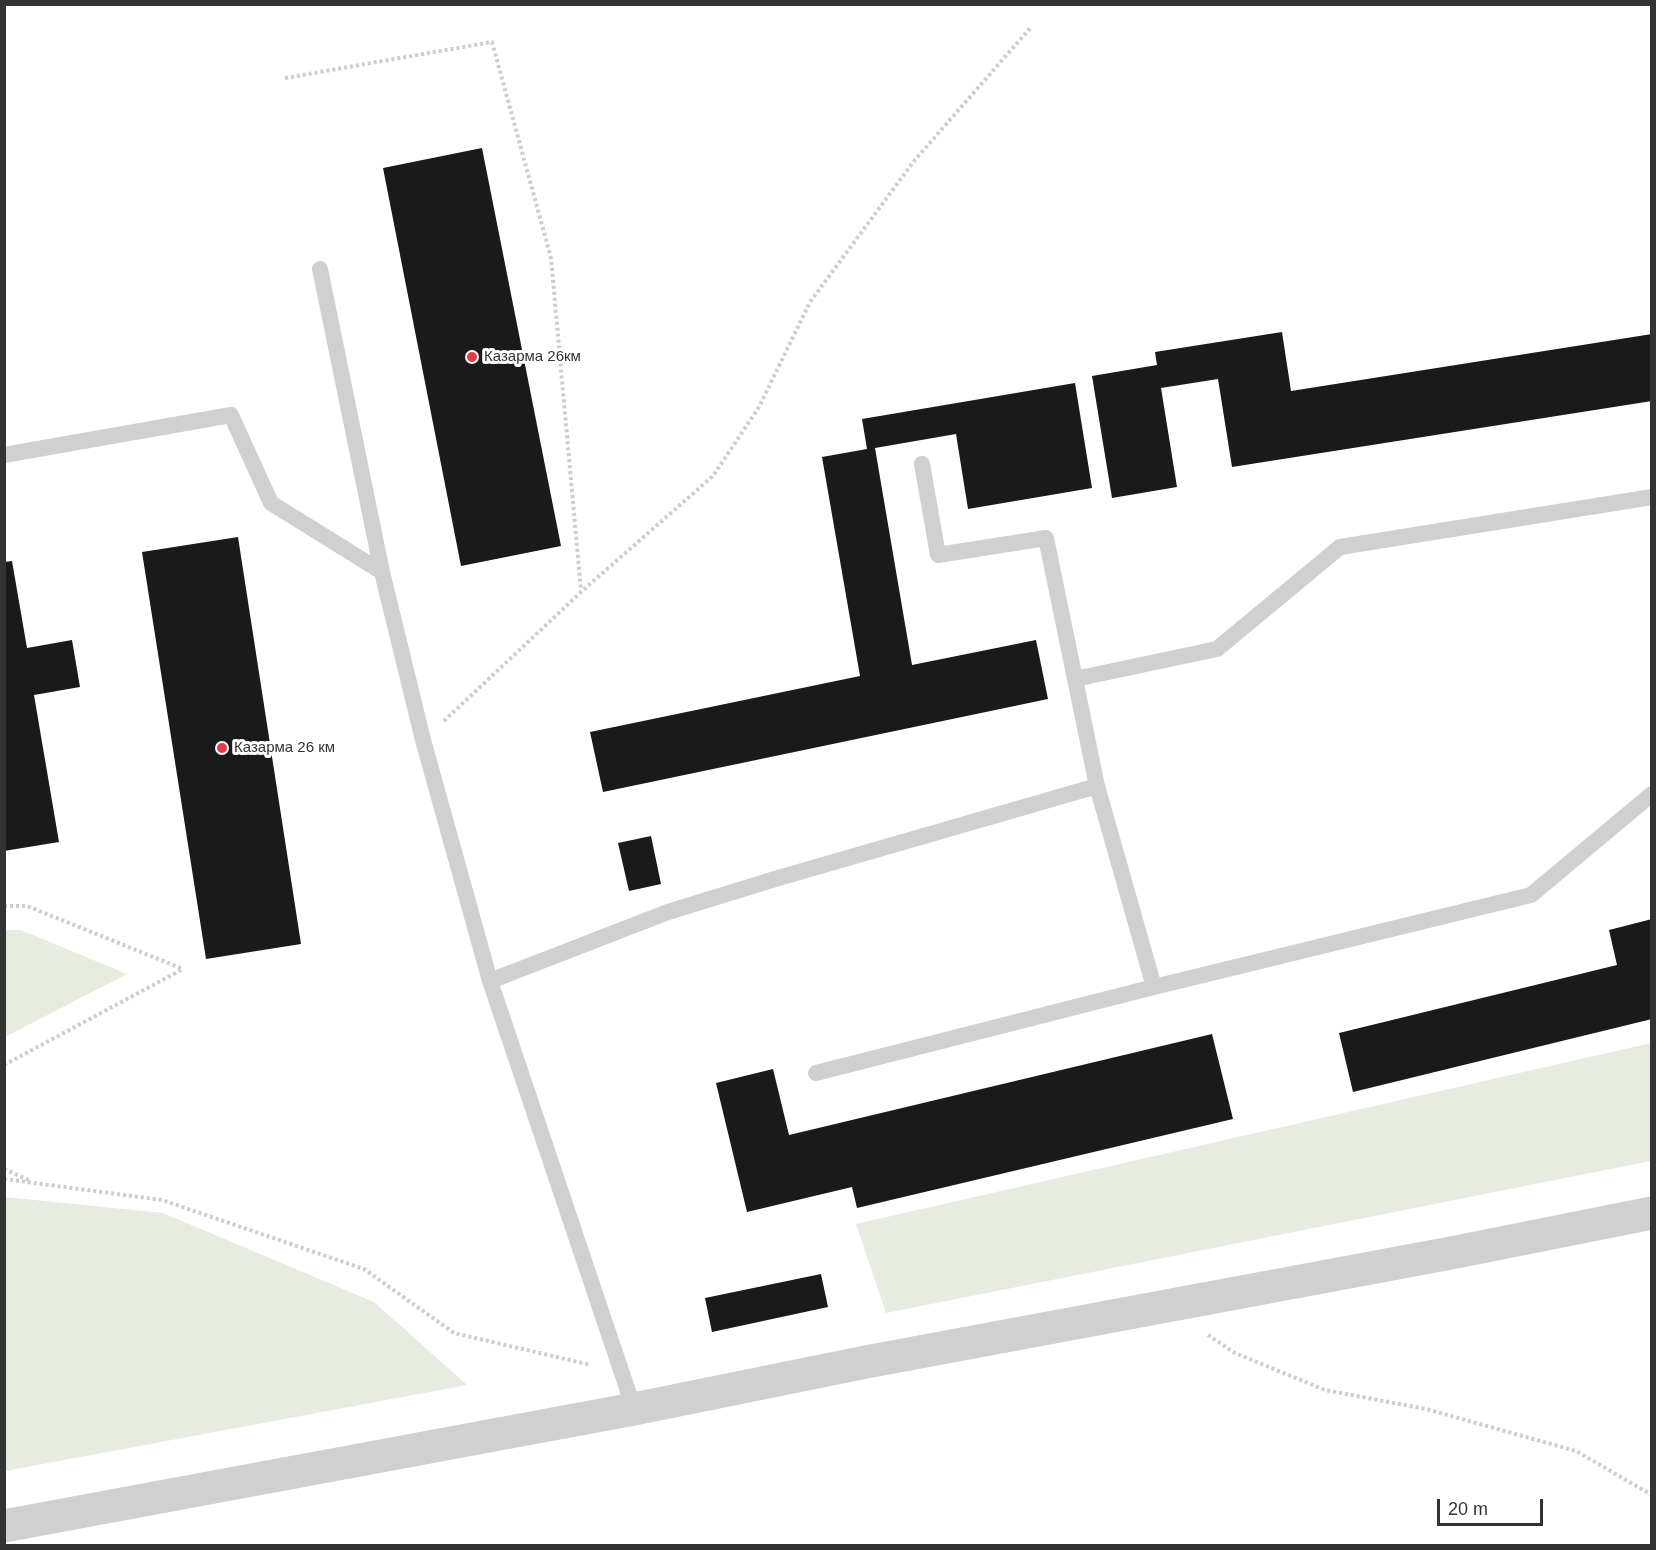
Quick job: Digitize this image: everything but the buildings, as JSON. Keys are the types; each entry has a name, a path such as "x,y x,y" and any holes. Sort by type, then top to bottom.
{"street":[{"path":"4,1526 1652,1213"}],"lane":[{"path":"320,269 382,572 423,740 490,981 634,1408"},
{"path":"4,455 231,415 272,503 382,572"},
{"path":"922,464 938,555 1046,538 1097,786 1154,987"},
{"path":"1075,679 1217,649 1340,547 1652,497"},
{"path":"490,981 668,912 1097,786"},
{"path":"816,1073 1531,895 1652,794"}],"path":[{"path":"423,740 581,592 713,476 759,407 810,302 914,161 1032,26"},
{"path":"285,78 492,42 551,258 581,592"},
{"path":"4,906 27,906 183,969 4,1065"},
{"path":"4,1169 34,1183"},
{"path":"4,1179 162,1200 364,1269 454,1333 622,1372"},
{"path":"1166,1306 1235,1353 1325,1390 1426,1408 1576,1451 1652,1495"}],"shaded area":[{"path":"5,930 21,930 127,974 5,1037"},
{"path":"1651,1043 1651,1161 886,1313 856,1224"},
{"path":"5,1197 163,1213 374,1302 467,1385 5,1471"}],"place":[{"name":"Казарма 26км","path":"472,357"},
{"name":"Казарма 26 км","path":"222,748"}]}
